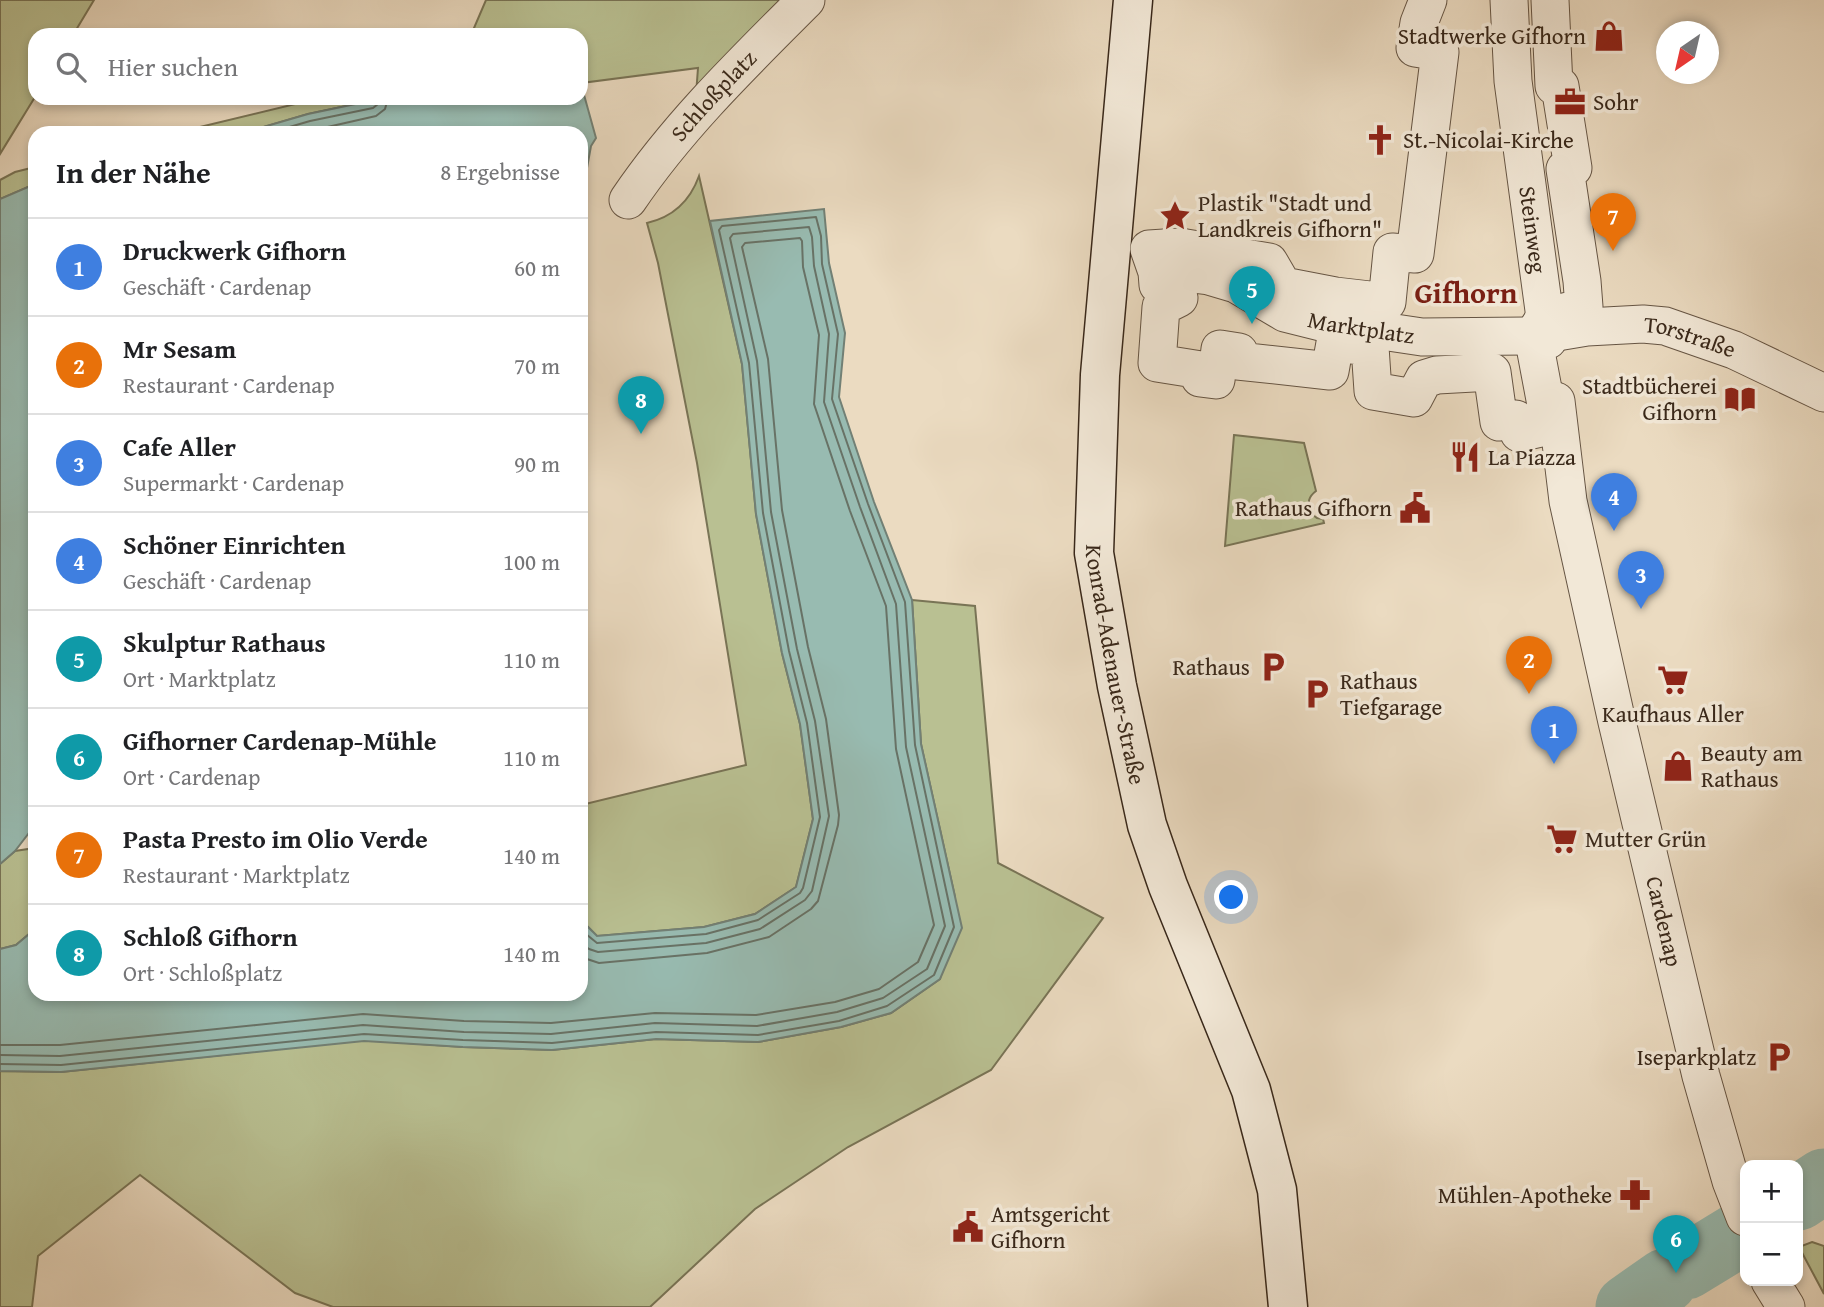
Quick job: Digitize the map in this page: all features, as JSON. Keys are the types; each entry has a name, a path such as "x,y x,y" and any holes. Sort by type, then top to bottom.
{"street":[{"name":"Schloßplatz","path":"628,200 677,136 743,63 806,0"},
{"name":"Konrad-Adenauer-Straße","path":"1133,0 1100,375 1094,553 1117,686 1147,825 1168,886 1251,1090 1278,1190 1288,1307"},
{"name":"Marktplatz","path":"1429,0 1419,23 1415,48 1440,52 1415,254 1392,252 1387,302 1283,286 1269,262 1180,247 1149,249 1152,272 1158,285 1169,279 1179,298 1161,307 1157,363 1202,370 1200,378 1216,380 1220,349 1239,352 1237,361 1330,371 1335,343 1370,347 1373,391 1414,398 1424,379 1437,375 1492,372 1499,422 1516,419 1519,433 1550,426 1542,329"},
{"name":"Steinweg","path":"1509,0 1513,81 1542,329"},
{"name":"Marktplatz","path":"1152,272 1180,272 1216,278 1255,293 1285,313 1422,337 1542,329 1584,307 1583,281 1565,169 1573,168 1560,86 1554,86 1550,0"},
{"path":"1513,81 1554,76"},
{"name":"Torstraße","path":"1542,329 1665,326 1734,350 1824,393"},
{"name":"Cardenap","path":"1542,329 1568,501 1617,722 1701,1076 1740,1204"},
{"path":"1773,1286 1786,1307"}],"green space":[{"path":"0,0 94,0 77,28 28,28 30,105 0,154"},
{"path":"486,0 785,0 696,95 698,68 588,82 588,28 474,28"},
{"path":"291,105 351,105 267,126 204,126"},
{"path":"28,169 28,187 0,199 0,180"},
{"path":"699,176 742,364 756,514 782,653 800,724 813,819 796,887 755,914 704,927 597,936 588,927 588,803 746,765 697,463 658,263 647,223 673,212"},
{"path":"1234,435 1304,443 1316,491 1309,500 1309,512 1323,519 1324,523 1225,546"},
{"path":"912,600 975,606 998,863 1103,918 991,1070 848,1147 755,1209 650,1307 333,1307 295,1293 140,1175 38,1256 32,1307 0,1307 0,1071 61,1072 364,1040 552,1050 656,1039 758,1042 841,1027 891,1013 940,979 955,897 921,744"},
{"path":"28,849 28,935 16,945 0,949 0,864 15,851"},
{"path":"1812,1242 1824,1246 1824,1294 1803,1255 1803,1245"}],"water":[{"path":"351,105 587,105 596,138 591,146 588,162 588,126 267,126"},
{"path":"28,187 28,834 0,864 0,199"},
{"path":"824,209 829,263 845,333 839,397 874,502 912,600 921,744 962,928 940,979 891,1013 841,1027 758,1042 656,1039 552,1050 364,1041 61,1072 0,1071 0,949 16,945 28,935 28,1001 588,1001 588,927 597,936 704,927 755,914 796,887 813,819 800,724 782,653 756,514 742,364 710,221"}],"waterway":[{"path":"1803,1195 1824,1181"},
{"path":"1686,1267 1740,1234"},
{"path":"1628,1307 1665,1281"}],"place":[{"name":"Stadtwerke Gifhorn","path":"1609,36"},
{"name":"Sohr","path":"1570,102"},
{"name":"St.-Nicolai-Kirche","path":"1380,140"},
{"name":"Plastik \"Stadt und Landkreis Gifhorn\"","path":"1175,216"},
{"name":"Pasta Presto im Olio Verde","path":"1613,251"},
{"name":"Skulptur Rathaus","path":"1252,324"},
{"name":"Stadtbücherei Gifhorn","path":"1740,399"},
{"name":"Schloß Gifhorn","path":"641,434"},
{"name":"La Piazza","path":"1465,457"},
{"name":"Rathaus Gifhorn","path":"1415,508"},
{"name":"Schöner Einrichten","path":"1614,531"},
{"name":"Cafe Aller","path":"1641,609"},
{"name":"Rathaus","path":"1273,667"},
{"name":"Kaufhaus Aller","path":"1673,680"},
{"name":"Rathaus Tiefgarage","path":"1317,694"},
{"name":"Mr Sesam","path":"1529,694"},
{"name":"Druckwerk Gifhorn","path":"1554,764"},
{"name":"Beauty am Rathaus","path":"1678,766"},
{"name":"Mutter Grün","path":"1562,839"},
{"name":"Iseparkplatz","path":"1779,1057"},
{"name":"Mühlen-Apotheke","path":"1635,1195"},
{"name":"Amtsgericht Gifhorn","path":"968,1227"},
{"name":"Gifhorner Cardenap-Mühle","path":"1676,1273"}],"district":[{"name":"Gifhorn","path":"1466,293"}]}
